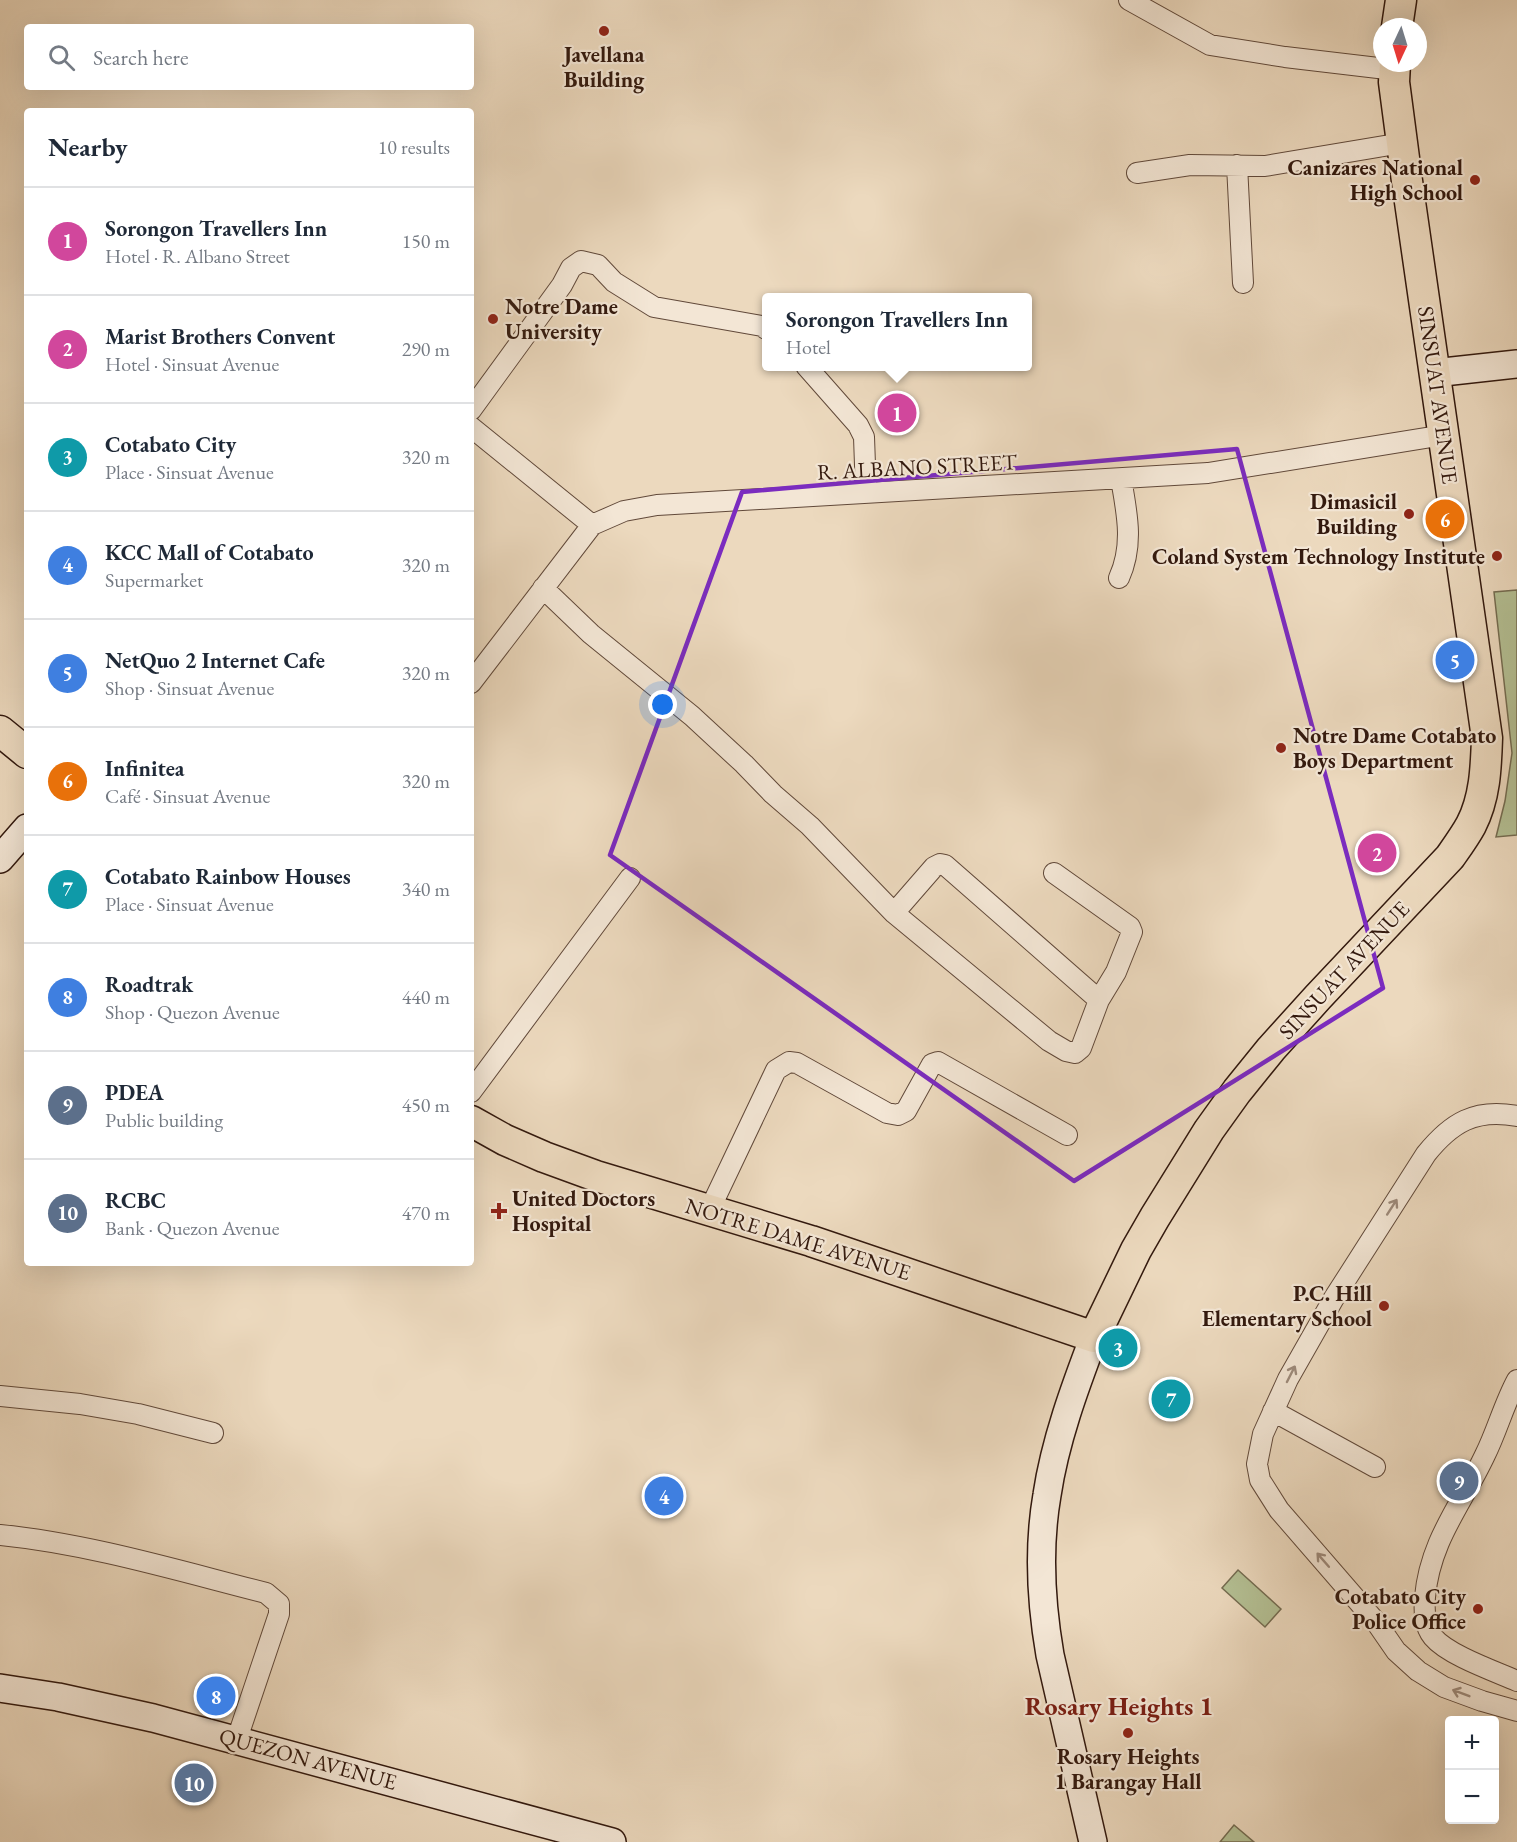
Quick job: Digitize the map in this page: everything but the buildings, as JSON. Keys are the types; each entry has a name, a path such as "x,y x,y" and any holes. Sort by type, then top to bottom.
{"main road":[{"path":"1398,18 1401,0"},
{"name":"SINSUAT AVENUE","path":"1093,1842 1045,1628 1042,1566 1046,1495 1052,1466 1077,1383 1094,1337 1136,1250 1177,1179 1209,1130 1279,1040 1450,857 1471,825 1481,802 1486,774 1487,738 1402,142 1396,72"},
{"path":"1434,373 1517,364"},
{"path":"0,731 24,751"},
{"path":"0,859 24,831"},
{"name":"NOTRE DAME AVENUE","path":"474,1123 505,1140 596,1176 811,1242 1058,1323 1094,1337"},
{"name":"QUEZON AVENUE","path":"0,1688 100,1706 237,1739 612,1842"}],"street":[{"path":"1129,0 1209,45 1285,57 1373,64"},
{"path":"1137,173 1190,165 1264,166 1402,142"},
{"path":"1237,165 1243,283"},
{"path":"474,406 562,285 571,268 581,261 598,265 614,282 654,307 762,326"},
{"path":"810,371 858,425 864,437 866,494"},
{"path":"474,429 592,525"},
{"name":"R. ALBANO STREET","path":"474,679 592,525 624,511 657,505 1208,473 1444,435"},
{"path":"1119,578 1129,548 1127,513 1121,479"},
{"path":"543,588 591,634 692,716 744,764 773,794 810,826 894,913 1049,1041 1066,1051 1075,1053 1081,1048 1099,1000 1116,972 1132,932 1130,927 1054,873"},
{"path":"894,913 934,867 940,864 945,865 1099,1000"},
{"path":"474,1088 630,878"},
{"path":"709,1211 776,1070 789,1062 797,1063 887,1113 898,1114 906,1112 932,1064 938,1062 1067,1135"},
{"path":"1517,1116 1507,1114 1480,1116 1457,1123 1441,1135 1426,1154 1304,1349 1263,1434 1257,1464 1266,1494 1361,1605 1396,1651 1418,1671 1444,1687 1517,1711"},
{"path":"1517,1380 1485,1456 1451,1515 1440,1540 1426,1586 1424,1607 1425,1623 1432,1636 1444,1647 1517,1681"},
{"path":"0,1396 80,1404 127,1412 213,1433"},
{"path":"1273,1411 1375,1467"},
{"path":"0,1534 104,1552 266,1593 279,1604 279,1614 237,1739"}],"highlighted area":[{"path":"1237,449 1383,988 1074,1181 610,855 742,492"}],"green space":[{"path":"1517,590 1517,835 1496,837 1505,801 1512,753 1494,592"},
{"path":"1238,1570 1281,1609 1265,1627 1222,1588"},
{"path":"1234,1825 1254,1842 1220,1842"}],"place":[{"name":"Javellana Building","path":"604,31"},
{"name":"Canizares National High School","path":"1475,180"},
{"name":"Notre Dame University","path":"493,319"},
{"name":"Sorongon Travellers Inn","path":"897,413"},
{"name":"Dimasicil Building","path":"1409,514"},
{"name":"Infinitea","path":"1445,519"},
{"name":"Coland System Technology Institute","path":"1497,556"},
{"name":"NetQuo 2 Internet Cafe","path":"1455,660"},
{"name":"Notre Dame Cotabato Boys Department","path":"1281,748"},
{"name":"Marist Brothers Convent","path":"1377,853"},
{"name":"United Doctors Hospital","path":"499,1211"},
{"name":"P.C. Hill Elementary School","path":"1384,1306"},
{"name":"Cotabato City","path":"1118,1348"},
{"name":"Cotabato Rainbow Houses","path":"1171,1399"},
{"name":"PDEA","path":"1459,1481"},
{"name":"KCC Mall of Cotabato","path":"664,1496"},
{"name":"Cotabato City Police Office","path":"1478,1609"},
{"name":"Roadtrak","path":"216,1696"},
{"name":"Rosary Heights 1 Barangay Hall","path":"1128,1733"},
{"name":"RCBC","path":"194,1783"}],"district":[{"name":"Rosary Heights 1","path":"1119,1706"}]}
